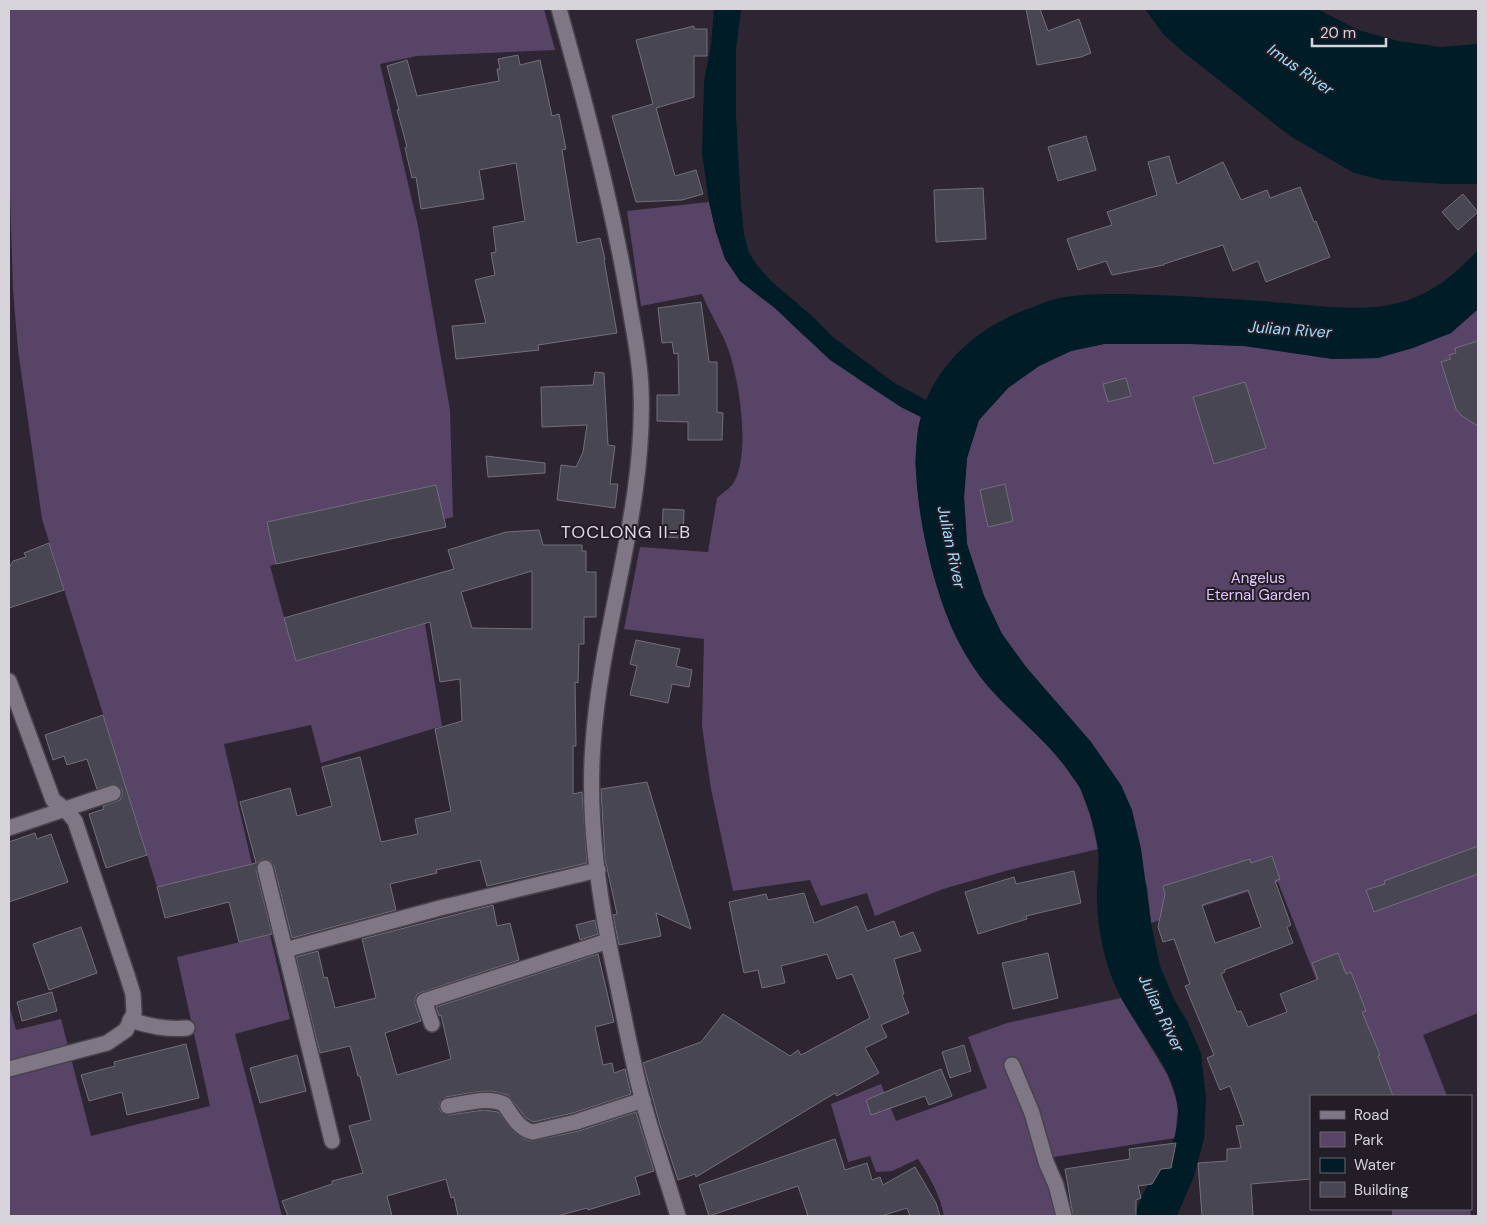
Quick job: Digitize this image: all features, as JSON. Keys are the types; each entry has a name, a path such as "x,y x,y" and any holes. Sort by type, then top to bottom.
{"street":[{"path":"559,9 616,231 637,347 641,387 641,420 633,504 599,695 593,742 592,827 608,941 632,1056 643,1100 678,1216"},
{"path":"9,681 53,800 65,809 75,821 127,974 133,994 134,1013 126,1030 107,1043 9,1069"},
{"path":"9,828 113,793"},
{"path":"265,868 332,1141"},
{"path":"285,950 440,908 598,870"},
{"path":"432,1024 424,1001 608,941"},
{"path":"130,1020 153,1027 187,1028"},
{"path":"1012,1065 1032,1113 1046,1162 1056,1185 1064,1216"},
{"path":"448,1106 486,1100 500,1102 504,1104 522,1127 527,1131 533,1132 576,1122 643,1100"}],"green space":[{"path":"9,9 544,9 555,50 417,56 380,64 418,226 450,410 453,517 444,519 436,485 267,522 276,564 270,566 296,661 425,624 442,726 321,763 311,725 224,744 252,864 157,887 42,519 18,350 13,290 9,162"},
{"path":"709,202 716,232 740,281 861,381 901,407 921,417 918,428 915,463 920,511 937,583 991,689 1059,757 1080,788 1090,815 1098,849 1009,870 943,889 875,916 867,893 821,906 810,880 733,891 711,789 702,726 704,639 624,629 640,547 708,552 717,498 733,484 739,469 742,453 742,434 739,395 736,376 724,339 702,294 641,306 627,211"},
{"name":"Angelus Eternal Garden","path":"1478,309 1478,1013 1423,1035 1447,1095 1362,1095 1278,882 1151,923 1147,886 1091,742 1026,667 1002,634 984,596 967,544 964,497 967,458 979,420 1008,388 1039,366 1071,351 1104,344 1191,344 1244,346 1333,359 1378,358 1451,333"},
{"path":"270,935 290,1019 235,1034 282,1216 9,1216 9,1004 16,1030 61,1019 91,1136 210,1106 177,957"},
{"path":"1121,998 1167,1074 1178,1109 1175,1138 1041,1159 1059,1216 944,1216 934,1186 918,1159 892,1171 876,1172 870,1156 848,1162 831,1104 881,1084 896,1121 987,1088 968,1037 1007,1023"},
{"path":"1392,1210 1470,1210 1471,1216 1392,1216"}],"water":[{"name":"Julian River","path":"714,9 741,9 736,50 736,115 741,205 744,234 749,253 772,282 811,315 834,338 893,382 926,400 934,383 945,368 969,342 999,322 1052,300 1079,295 1131,294 1237,299 1329,307 1376,307 1405,301 1436,287 1478,250 1478,309 1451,333 1413,348 1378,358 1333,359 1244,346 1191,344 1104,344 1071,351 1039,366 1008,388 979,420 967,458 964,497 967,544 984,596 1002,634 1026,667 1091,742 1121,785 1132,810 1141,849 1151,923 1160,966 1201,1053 1206,1098 1204,1139 1194,1176 1177,1216 1135,1216 1139,1202 1173,1141 1177,1127 1176,1095 1162,1063 1122,1000 1108,965 1102,945 1098,913 1099,863 1097,842 1092,820 1080,788 1052,751 979,676 961,646 947,616 932,571 917,490 917,439 921,417 901,407 830,360 776,309 740,281 725,259 709,202 702,154 704,81 711,45"},
{"name":"Imus River","path":"1145,9 1317,9 1358,30 1398,41 1441,47 1478,44 1478,184 1382,180 1354,173 1290,136 1182,51 1163,34"}],"building":[{"path":"1026,9 1040,9 1048,31 1079,19 1091,53 1081,57 1037,65"},
{"path":"694,26 694,29 707,29 707,56 694,56 694,97 656,108 675,176 696,170 703,194 682,200 636,202 612,116 653,104 636,40"},
{"path":"518,55 520,65 540,60 552,116 559,114 566,149 562,150 577,243 600,238 617,333 538,345 539,350 456,359 452,326 486,323 475,280 495,275 491,253 496,252 493,227 525,221 516,163 479,170 484,199 421,209 416,177 412,178 405,148 407,147 397,110 399,110 387,66 407,60 417,96 499,81 497,69 500,69 498,59"},
{"path":"1086,136 1096,170 1058,181 1048,147"},
{"path":"1169,156 1177,184 1223,162 1241,200 1267,190 1270,198 1300,187 1330,257 1266,282 1258,261 1233,271 1223,245 1164,265 1112,275 1106,261 1078,270 1067,239 1112,225 1107,212 1157,195 1148,162"},
{"path":"983,188 986,239 936,242 934,190"},
{"path":"1463,194 1478,212 1458,230 1442,212"},
{"path":"701,302 709,362 717,362 717,412 723,413 722,440 688,440 688,422 657,421 657,395 679,395 678,353 674,354 672,342 662,343 658,308"},
{"path":"1478,341 1478,426 1462,416 1456,409 1441,362 1451,359 1449,355 1456,353 1455,348"},
{"path":"595,372 604,373 608,445 615,446 610,484 618,484 615,508 557,500 561,465 576,467 583,452 587,425 542,427 541,387 593,385"},
{"path":"1126,378 1131,396 1108,402 1103,384"},
{"path":"1245,382 1266,448 1214,464 1193,397"},
{"path":"486,456 545,463 545,473 488,477"},
{"path":"1005,484 1013,521 988,527 980,490"},
{"path":"436,485 446,527 276,564 267,522"},
{"path":"663,509 684,510 683,538 662,537"},
{"path":"539,530 543,545 582,545 582,551 586,551 586,572 596,572 596,617 584,617 584,644 579,644 578,683 575,682 576,746 573,746 573,794 582,792 587,863 487,886 480,860 436,870 437,873 390,884 396,910 292,938 274,866 271,861 263,859 258,862 256,870 272,934 239,942 229,902 165,918 157,887 256,863 240,802 290,788 297,816 332,806 322,767 360,757 381,842 418,834 415,819 451,811 435,729 462,721 460,679 440,682 430,622 296,661 284,618 454,569 448,550 506,532","holes":["532,571 532,629 472,628 461,592"]},
{"path":"49,543 64,590 9,608 9,568 13,561 26,557 24,553"},
{"path":"636,640 680,649 676,666 692,670 689,687 672,684 668,703 630,695 637,666 630,664"},
{"path":"103,715 147,855 106,868 89,814 104,809 103,806 120,800 122,790 114,784 97,789 87,759 67,765 64,756 53,760 45,735"},
{"path":"647,782 691,929 656,913 661,936 619,945 613,915 617,914 605,859 601,789"},
{"path":"35,833 37,839 51,834 68,882 9,902 9,842"},
{"path":"1478,846 1478,874 1374,912 1366,890 1385,884 1384,881"},
{"path":"1272,856 1280,879 1275,881 1291,925 1287,927 1293,943 1224,970 1225,972 1221,974 1237,1012 1241,1011 1248,1027 1287,1012 1280,994 1318,979 1312,963 1338,953 1346,974 1351,972 1366,1011 1362,1012 1380,1055 1378,1056 1393,1095 1310,1095 1310,1179 1251,1184 1253,1216 1202,1216 1198,1163 1227,1161 1227,1149 1241,1148 1236,1126 1244,1125 1230,1086 1220,1090 1207,1058 1214,1055 1185,986 1190,984 1174,939 1163,942 1158,927 1165,894 1163,886 1250,859 1251,863","holes":["1248,890 1261,927 1215,943 1202,905"]},
{"path":"1074,871 1081,903 1026,916 1027,919 978,934 965,892 1014,877 1016,884"},
{"path":"804,893 814,923 857,906 867,931 894,921 900,937 913,932 921,951 894,959 904,994 902,995 909,1013 881,1025 887,1037 865,1048 879,1073 837,1096 835,1093 696,1177 695,1174 678,1180 643,1063 701,1042 723,1014 790,1056 798,1050 801,1055 870,1018 852,974 837,979 827,954 781,966 785,983 762,988 758,970 744,973 729,902 766,894 768,900"},
{"path":"493,905 497,926 510,923 519,960 417,994 415,1004 421,1021 385,1033 397,1075 451,1059 441,1015 439,1016 436,1007 598,954 614,1022 595,1027 603,1065 612,1063 614,1073 625,1069 631,1094 573,1113 533,1122 526,1118 508,1095 492,1091 446,1097 440,1102 439,1108 441,1112 449,1115 484,1110 498,1112 514,1132 524,1139 531,1141 579,1131 636,1112 654,1171 635,1177 640,1194 588,1210 587,1208 557,1216 458,1216 454,1197 451,1198 446,1179 387,1196 392,1216 288,1216 282,1201 332,1184 332,1181 363,1173 349,1126 371,1120 350,1046 320,1053 296,957 318,951 324,978 327,977 335,1008 376,998 362,939"},
{"path":"595,920 598,934 580,940 576,925"},
{"path":"81,927 97,973 49,990 33,944"},
{"path":"1048,953 1058,998 1013,1009 1002,963"},
{"path":"52,992 57,1011 22,1021 17,1002"},
{"path":"186,1044 199,1098 127,1115 122,1092 89,1101 81,1075 115,1066 114,1062"},
{"path":"964,1045 971,1071 950,1078 942,1052"},
{"path":"297,1055 306,1091 260,1103 250,1068"},
{"path":"941,1069 952,1096 929,1105 925,1096 871,1115 866,1100"},
{"path":"835,1139 845,1170 867,1163 872,1180 880,1177 883,1185 915,1167 936,1203 940,1216 910,1216 907,1208 881,1216 808,1216 798,1186 709,1216 699,1185"},
{"path":"1176,1143 1171,1168 1161,1169 1152,1184 1138,1186 1141,1198 1136,1200 1136,1216 1073,1216 1065,1169 1130,1159 1129,1149"}],"district":[{"name":"TOCLONG II-B","path":"626,532"}]}
